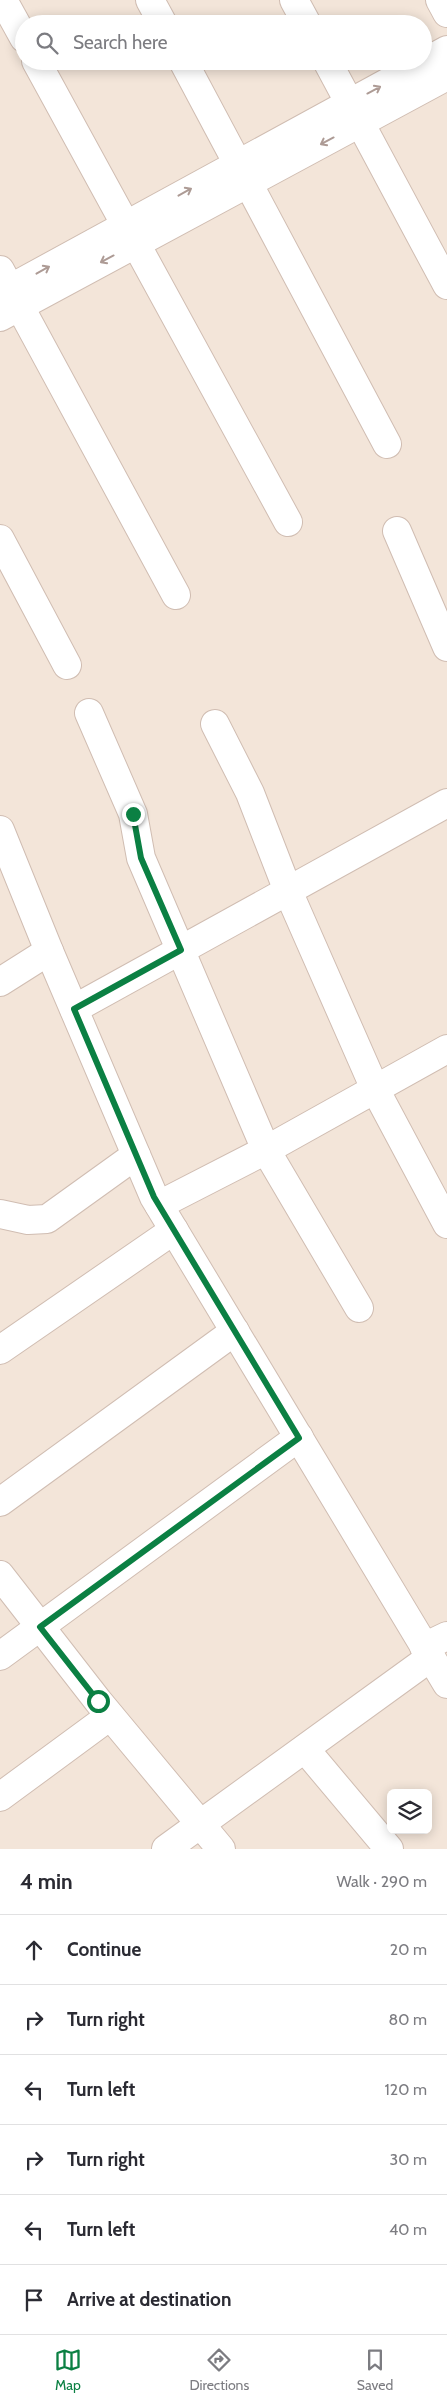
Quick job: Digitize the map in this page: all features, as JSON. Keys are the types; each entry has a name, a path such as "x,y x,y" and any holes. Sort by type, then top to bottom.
{"street":[{"path":"3,0 15,22"},
{"path":"150,0 158,15"},
{"path":"294,0 302,15"},
{"path":"440,0 447,13"},
{"path":"432,60 447,50"},
{"path":"41,70 288,522"},
{"path":"187,70 387,444"},
{"path":"332,70 447,285"},
{"path":"176,595 6,295 131,234 355,113 418,70"},
{"path":"355,113 447,76"},
{"path":"397,531 447,647"},
{"path":"0,538 67,665"},
{"path":"90,713 133,814 141,858 266,1150 359,1308"},
{"path":"215,724 250,793 288,891 376,1089 447,1224"},
{"path":"74,1009 447,803"},
{"path":"0,830 49,951 159,1205 299,1438 434,1647 447,1684"},
{"path":"0,982 49,951"},
{"path":"159,1205 266,1150 447,1049"},
{"path":"0,1214 28,1220 48,1218 136,1155"},
{"path":"0,1350 174,1230"},
{"path":"0,1502 235,1331"},
{"path":"0,1656 299,1438"},
{"path":"0,1575 110,1716 221,1849"},
{"path":"166,1849 305,1748 434,1647"},
{"path":"0,1797 110,1716"},
{"path":"305,1748 389,1849"}],"shaded area":[{"path":"0,0 447,0 447,1849 0,1849"}],"route":[{"path":"98,1701 40,1627 299,1438 154,1197 74,1009 181,950 141,858 133,814"}]}
